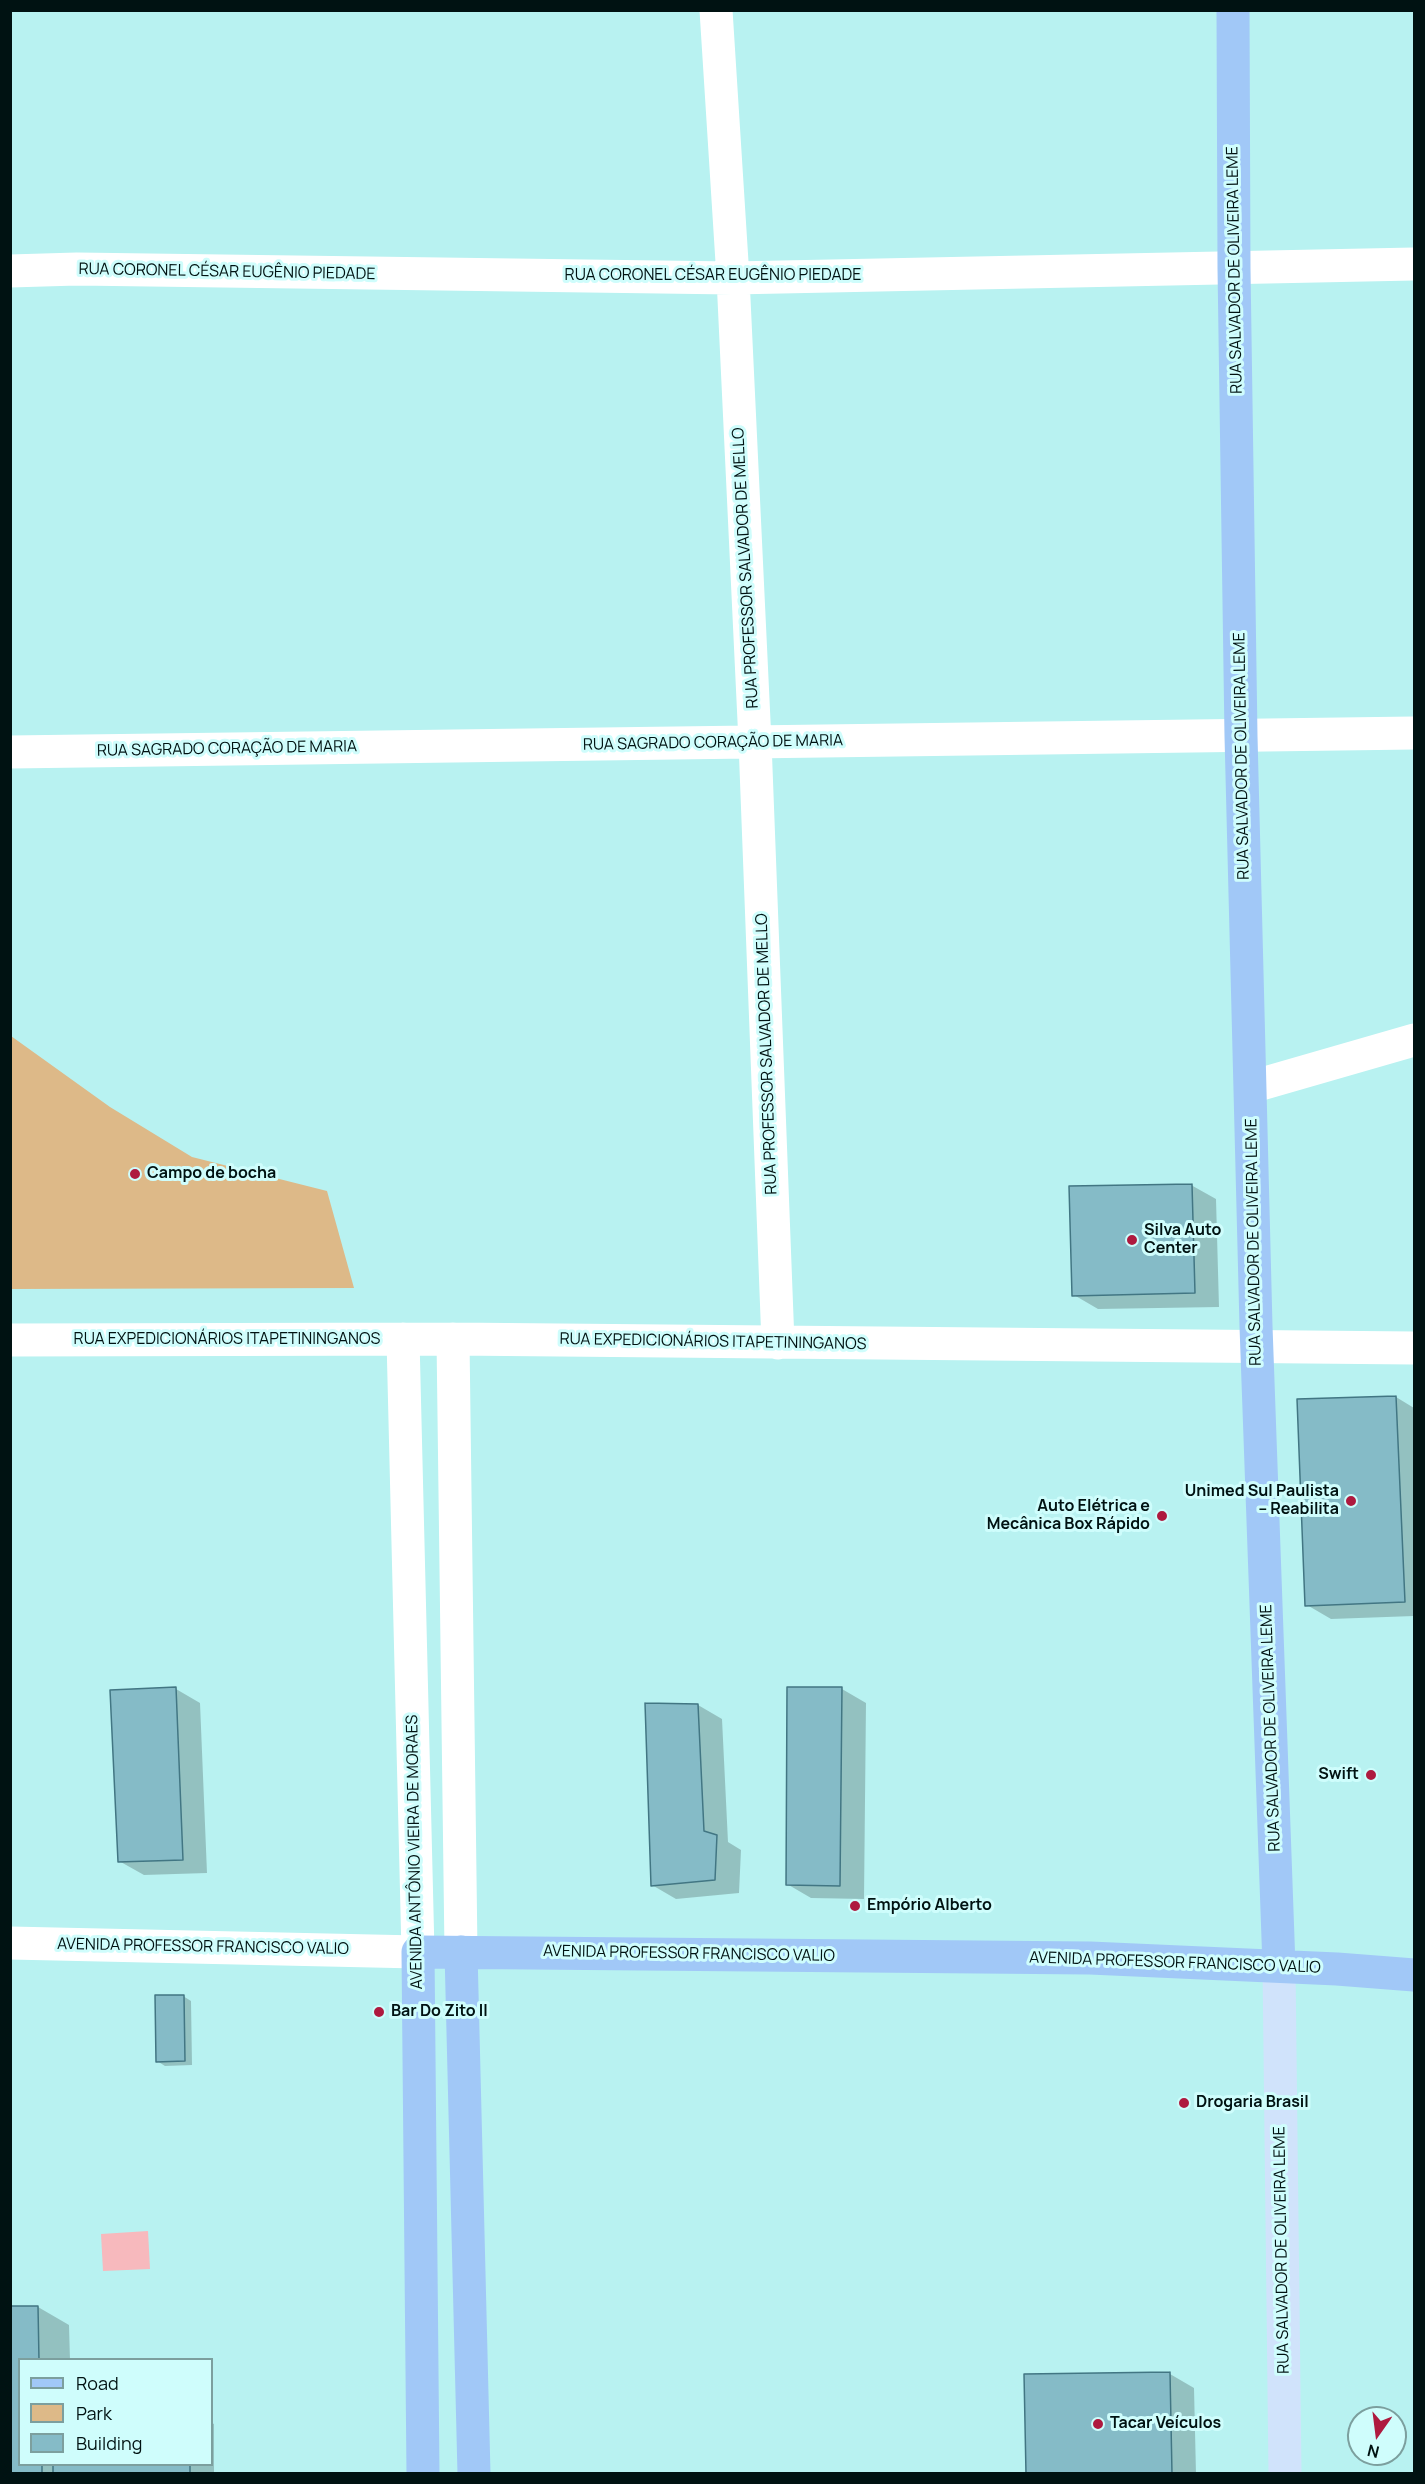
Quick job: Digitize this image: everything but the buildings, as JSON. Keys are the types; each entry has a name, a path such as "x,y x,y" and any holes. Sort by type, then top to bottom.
{"main road":[{"name":"RUA SALVADOR DE OLIVEIRA LEME","path":"1233,10 1234,268 1241,736 1256,1346 1279,1966 1285,2474"},
{"name":"AVENIDA PROFESSOR FRANCISCO VALIO","path":"418,1952 1090,1958 1279,1966 1414,1975"},
{"name":"AVENIDA ANTÔNIO VIEIRA DE MORAES","path":"418,1952 422,2461"},
{"path":"422,2461 473,2461 461,1952"},
{"name":"AVENIDA PROFESSOR FRANCISCO VALIO","path":"1368,1971 1414,1968"}],"street":[{"name":"RUA PROFESSOR SALVADOR DE MELLO","path":"716,10 733,278 755,742 778,1342"},
{"name":"RUA CORONEL CÉSAR EUGÊNIO PIEDADE","path":"10,271 77,269 733,278 1414,264"},
{"name":"RUA SAGRADO CORAÇÃO DE MARIA","path":"10,752 1414,734"},
{"path":"1251,1087 1414,1040"},
{"name":"AVENIDA ANTÔNIO VIEIRA DE MORAES","path":"403,1339 418,1952"},
{"path":"453,1339 461,1952"},
{"name":"RUA EXPEDICIONÁRIOS ITAPETININGANOS","path":"10,1340 453,1339 1414,1348"},
{"name":"AVENIDA PROFESSOR FRANCISCO VALIO","path":"10,1943 418,1952"}],"green space":[{"name":"Campo de bocha","path":"11,1036 110,1107 192,1157 327,1191 354,1288 11,1289"}],"shaded area":[{"path":"148,2231 150,2269 103,2271 101,2234"}],"place":[{"name":"Campo de bocha","path":"135,1174"},
{"name":"Silva Auto Center","path":"1132,1240"},
{"name":"Unimed Sul Paulista – Reabilita","path":"1351,1501"},
{"name":"Auto Elétrica e Mecânica Box Rápido","path":"1162,1516"},
{"name":"Swift","path":"1371,1775"},
{"name":"Empório Alberto","path":"855,1906"},
{"name":"Bar Do Zito II","path":"379,2012"},
{"name":"Drogaria Brasil","path":"1184,2103"},
{"name":"Tacar Veículos","path":"1098,2424"}]}
